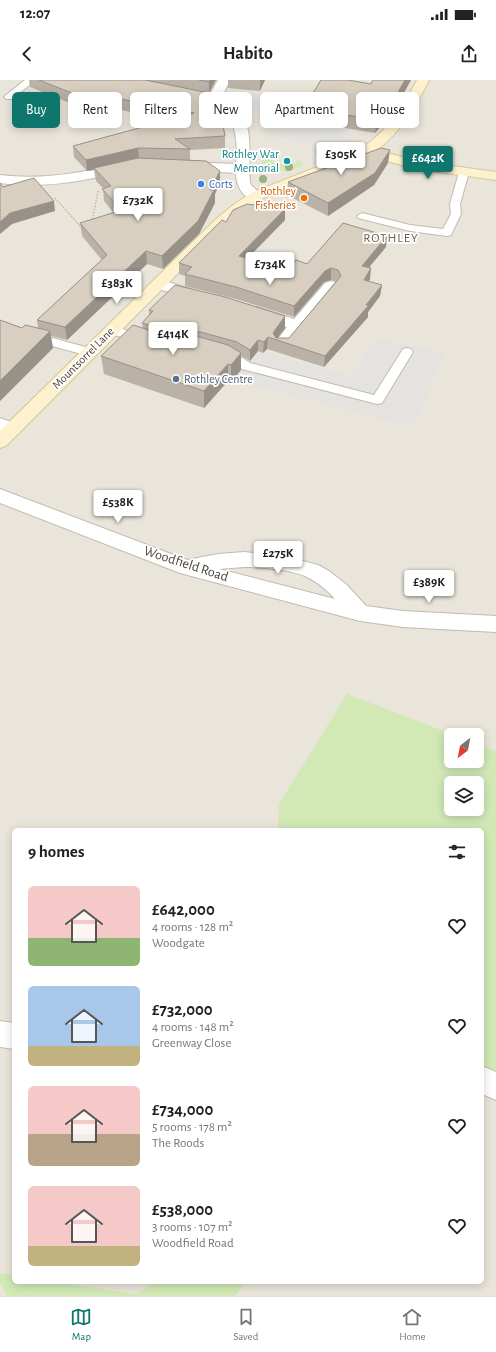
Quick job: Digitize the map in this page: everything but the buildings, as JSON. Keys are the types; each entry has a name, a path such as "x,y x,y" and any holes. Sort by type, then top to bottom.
{"street":[{"path":"218,92 224,80"},
{"name":"Mountsorrel Lane","path":"0,442 7,426 89,352 238,208 256,196 367,152 382,141 389,133 402,115 423,80"},
{"path":"240,128 244,151 244,186 256,196"},
{"path":"367,152 410,164 496,176"},
{"path":"0,179 40,182 75,179 139,165"},
{"path":"169,165 243,170"},
{"path":"159,284 193,295 217,300"},
{"path":"282,344 331,286"},
{"path":"240,306 297,325"},
{"name":"Woodfield Road","path":"0,496 187,568 360,613 403,619 496,624"},
{"path":"187,568 221,560 280,562 314,572 339,591 360,613"},
{"path":"0,1034 12,1036"},
{"path":"484,1081 496,1086"}],"lane":[{"path":"9,97 31,80"},
{"path":"362,216 403,226 447,233 456,214 455,204 464,172"},
{"path":"0,328 89,352"},
{"path":"112,330 160,345"},
{"path":"211,352 233,358 246,366 377,400 407,352"}],"path":[{"path":"91,224 102,173"},
{"path":"40,182 81,227 86,225"}],"shaded area":[{"path":"0,80 496,80 496,1296 0,1296"},
{"path":"252,93 260,94 260,111 252,107"},
{"path":"267,128 285,133 288,128 356,128 350,143 335,152 268,134"},
{"path":"141,321 350,375 377,338 446,353 413,427 239,382 242,378 236,376 241,370 116,346"}],"green space":[{"path":"262,154 272,155 272,162 279,164 290,165 296,163 298,160 304,165 287,172 262,165"},
{"path":"347,694 444,731 444,768 484,768 484,747 496,751 496,1086 484,1081 484,828 278,828 279,804"},
{"path":"0,1273 12,1275 12,1284 70,1284 136,1294 152,1284 244,1284 235,1296 7,1296 0,1283"}],"place":[{"name":"Rothley War Memorial","path":"287,161"},
{"name":"Corts","path":"201,184"},
{"name":"Rothley Fisheries","path":"304,198"},
{"name":"Rothley Centre","path":"176,379"}],"district":[{"name":"ROTHLEY","path":"391,238"}]}
